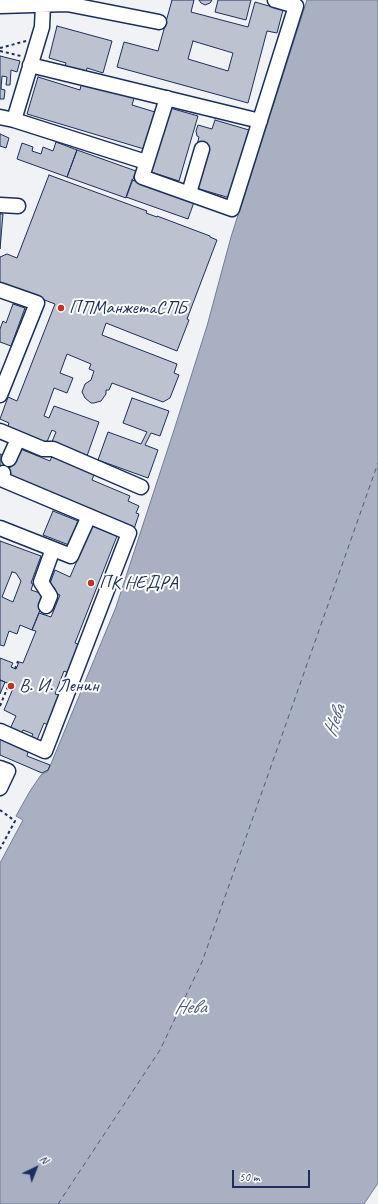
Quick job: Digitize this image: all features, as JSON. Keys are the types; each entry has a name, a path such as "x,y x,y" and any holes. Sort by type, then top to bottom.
{"lane":[{"path":"166,98 142,177 232,209 296,6 275,0"},
{"path":"0,6 43,5 67,2 159,22"},
{"path":"14,120 42,27 43,5"},
{"path":"31,62 260,122"},
{"path":"0,117 14,120 146,162"},
{"path":"189,193 202,149"},
{"path":"0,205 18,206"},
{"path":"0,290 37,303 0,395"},
{"path":"0,431 43,449 54,449 141,487"},
{"path":"9,459 18,439"},
{"path":"0,731 45,751 129,533 1,478 3,473"},
{"path":"0,528 71,556 88,516"},
{"path":"46,606 50,596 41,582 54,549"},
{"path":"0,768 8,771 0,788"}],"path":[{"path":"0,48 28,41 38,41"},
{"path":"0,51 31,62"},
{"path":"15,669 18,661"},
{"path":"0,706 9,684"},
{"path":"0,810 14,821 0,849"}],"water":[{"name":"Нева","path":"307,0 378,0 378,1183 364,1204 0,1204 0,863 23,820 16,816 41,775 48,771 116,607 207,326 231,237"}],"building":[{"path":"172,0 194,0 191,12 248,27 255,2 283,10 277,33 267,31 248,103 117,67 124,42 158,51","holes":["193,41 233,53 228,71 188,59"]},
{"path":"199,0 212,0 210,3 205,5"},
{"path":"218,0 251,0 246,20 215,12"},
{"path":"57,26 112,41 103,73 87,68 85,76 64,70 66,63 49,58"},
{"path":"0,56 20,61 17,72 11,70 10,85 6,85 7,77 2,76 1,89 5,90 4,99 0,99"},
{"path":"38,77 80,90 82,81 135,95 132,105 155,112 144,149 27,114"},
{"path":"170,108 198,116 179,181 151,172"},
{"path":"215,120 249,130 230,198 196,188 197,145 199,137 197,136 196,131 198,125 212,129"},
{"path":"0,134 9,138 6,148 0,146"},
{"path":"56,142 77,150 67,177 17,159 22,143 33,147 32,151 41,154 43,147 53,151"},
{"path":"77,150 136,171 126,198 67,177"},
{"path":"49,175 147,211 146,213 210,236 217,240 187,319 189,320 177,351 106,323 102,335 177,364 174,373 179,375 170,398 163,402 112,383 109,390 106,390 106,394 101,401 91,403 85,398 82,392 85,384 91,380 94,371 89,369 91,364 67,354 60,373 73,378 67,393 54,388 44,416 49,418 54,406 99,422 87,456 51,444 56,432 52,430 46,444 7,429 9,423 0,419 8,397 17,401 55,304 0,283 0,257 7,254 17,258"},
{"path":"132,180 194,202 188,219 126,197"},
{"path":"0,214 3,214 0,249"},
{"path":"13,304 25,308 11,346 0,342 0,329 3,321 6,323"},
{"path":"132,398 169,411 160,436 151,433 145,445 158,450 148,478 98,460 108,432 141,444 147,432 123,423"},
{"path":"18,448 50,461 53,454 95,472 92,480 130,496 128,501 139,506 136,513 139,514 134,529 7,474"},
{"path":"0,454 13,460 7,474 0,471"},
{"path":"53,511 78,521 69,545 43,535"},
{"path":"92,526 117,536 75,643 82,646 71,674 64,671 55,694 62,696 50,726 44,723 37,740 31,738 33,734 23,730 20,735 9,731 16,716 4,710 14,686 0,680 0,658 13,663 11,667 16,669 19,662 23,663 36,631 32,630 39,613 51,617 60,595 53,592 55,588 49,586 55,570 70,577"},
{"path":"0,541 41,556 31,583 33,584 31,590 46,595 32,630 20,625 17,634 9,631 4,646 0,645","holes":["12,572 16,573 21,581 13,602 2,597"]},
{"path":"0,680 5,682 0,694"},
{"path":"0,739 28,752 27,756 50,765 48,770 42,773 0,755"}],"ferry route":[{"path":"58,1204 160,1050 202,962 378,463"}],"place":[{"name":"ППМанжетаСПБ","path":"61,308"},
{"name":"ПК НЕДРА","path":"91,583"},
{"name":"В. И. Ленин","path":"11,686"}]}
